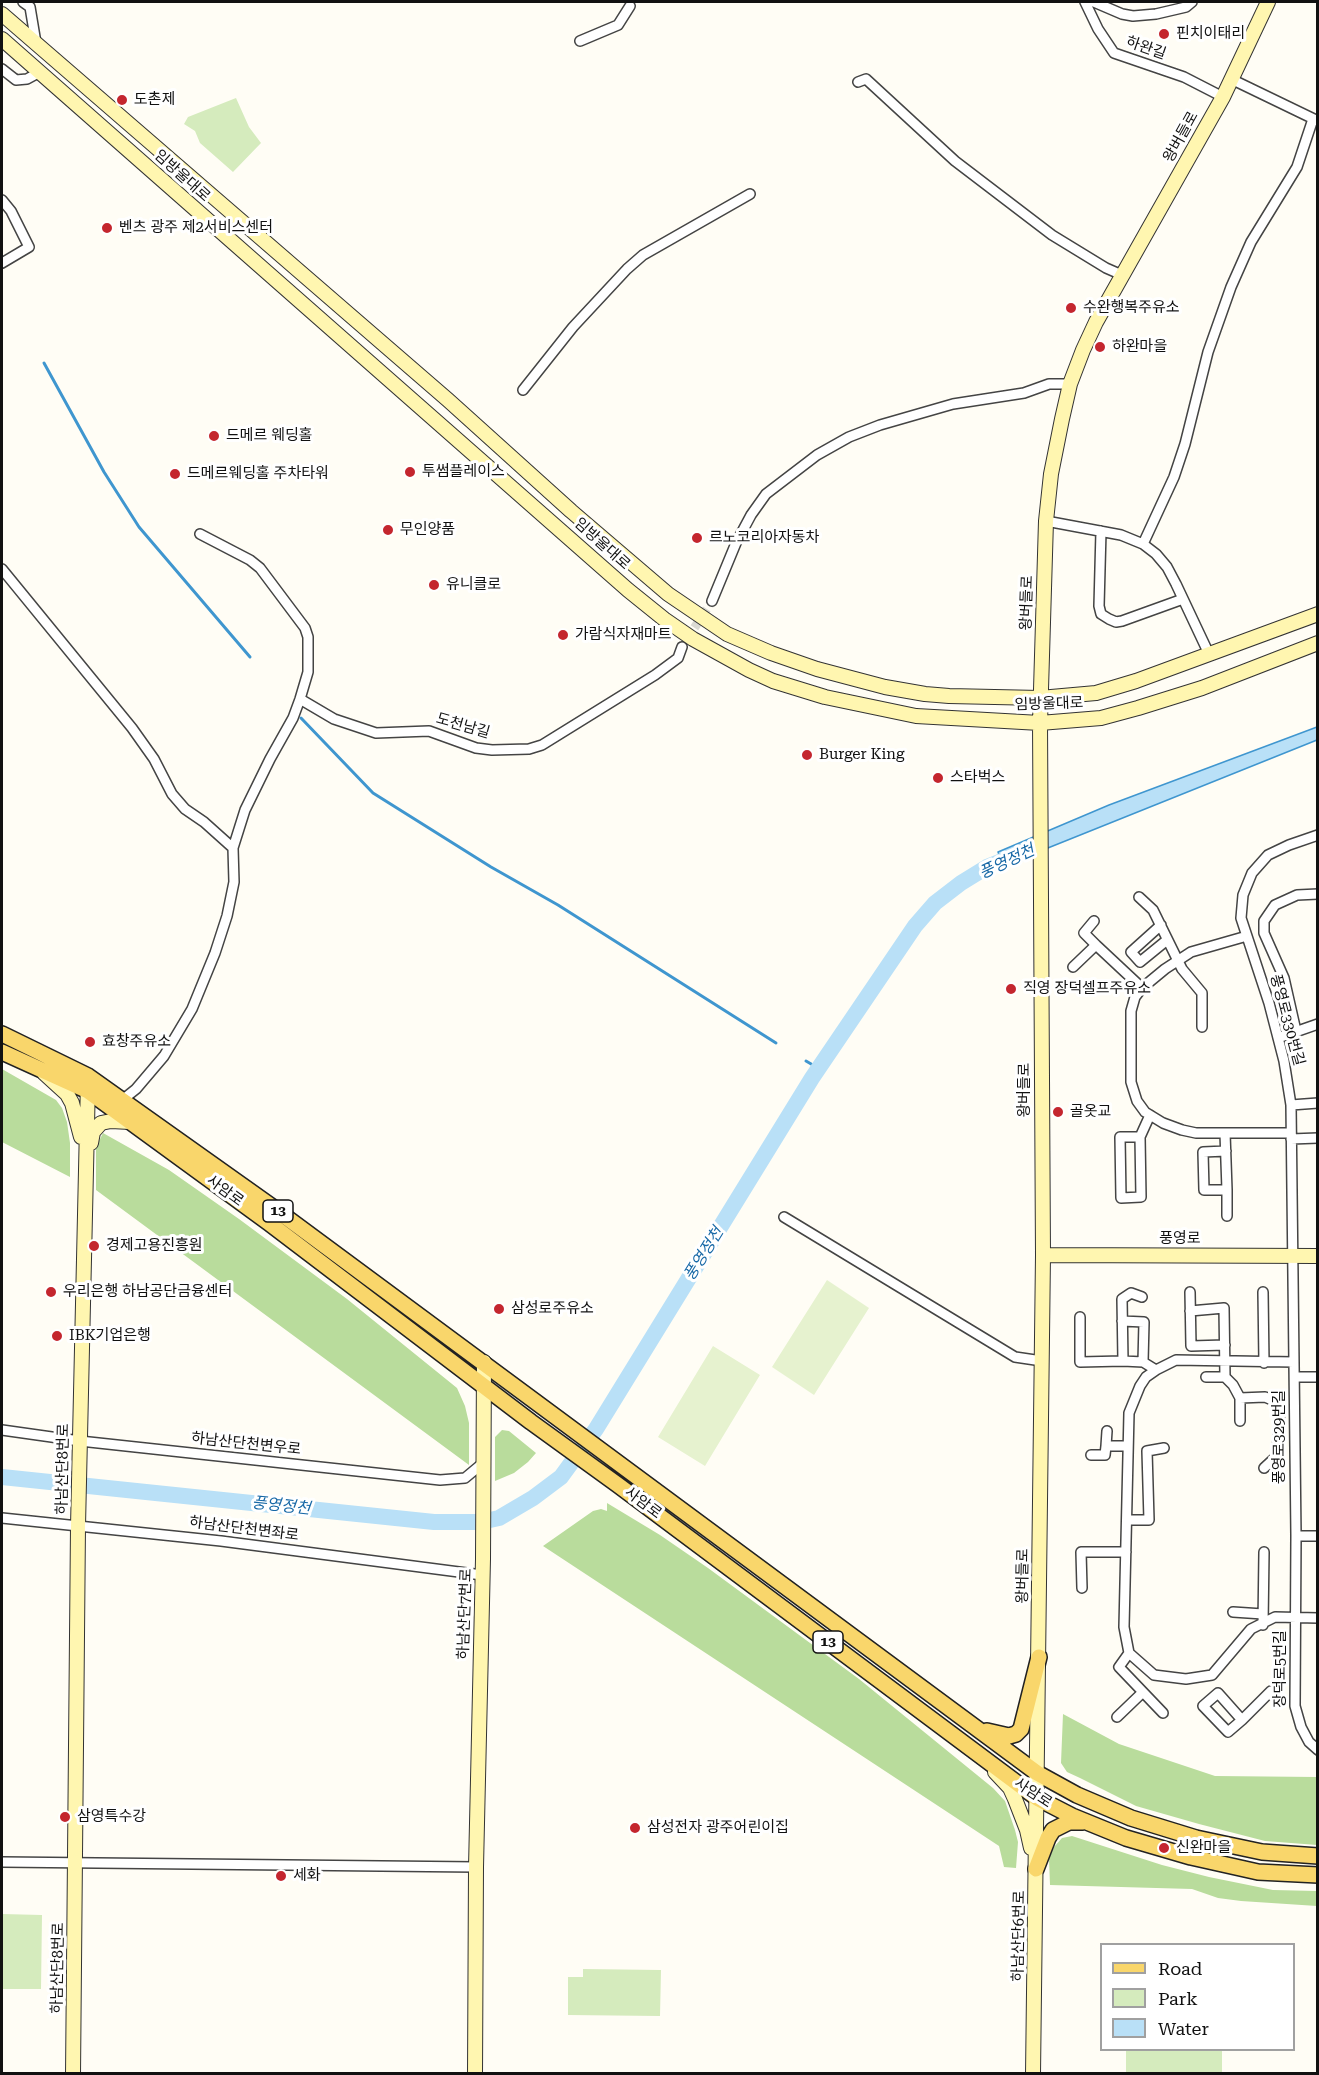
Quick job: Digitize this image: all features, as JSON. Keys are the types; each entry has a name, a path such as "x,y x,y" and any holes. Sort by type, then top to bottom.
{"main road":[{"name":"왕버들로","path":"1037,1798 1042,1361 1040,698 1046,521 1056,448 1070,384 1083,350 1122,275 1223,97 1268,2"},
{"name":"임방울대로","path":"2,14 448,400 571,511 668,594 727,634 817,669 885,687 925,694 1040,698 1096,693 1136,681 1317,614"},
{"name":"임방울대로","path":"2,39 628,590 693,639 729,660 773,681 829,698 916,716 1040,723 1101,718 1138,708 1202,688 1317,643"},
{"name":"사암로","path":"2,1034 121,1101 271,1206 1037,1773 1077,1796 1120,1814 1185,1834 1262,1852 1317,1856"},
{"name":"사암로","path":"2,1052 39,1069 88,1084 130,1122 269,1223 531,1422 1037,1798 1086,1822 1126,1838 1191,1857 1258,1872 1317,1875"},
{"path":"39,1069 67,1094 72,1103 78,1120 86,1165"},
{"name":"하남산단8번로","path":"73,2073 78,1523 88,1084"},
{"path":"86,1165 96,1126 106,1121 130,1122"},
{"name":"풍영로","path":"1042,1255 1317,1256"},
{"name":"하남산단7번로","path":"475,2073 484,1362"},
{"path":"977,1728 1005,1736 1012,1736 1018,1732 1022,1725 1039,1657"},
{"path":"984,1759 1010,1788 1027,1830 1036,1869"},
{"name":"하남산단6번로","path":"1033,2073 1037,1798"},
{"path":"1036,1869 1053,1830 1070,1822 1086,1822"}],"street":[{"path":"22,2 30,7 36,43"},
{"name":"하완길","path":"1085,2 1098,29 1114,53 1120,57 1184,77 1223,97"},
{"name":"하완길","path":"1094,2 1122,14 1133,16 1156,14 1186,7 1192,2"},
{"path":"580,41 618,25 631,3"},
{"path":"2,69 16,80 27,79 40,72"},
{"path":"858,82 866,79 955,160 1052,235 1106,268 1122,275"},
{"path":"1143,544 1174,477 1185,444 1208,352 1230,287 1251,242 1297,167 1315,120 1231,79"},
{"path":"522,390 573,327 643,255 750,194"},
{"path":"2,200 15,217 29,247 2,263"},
{"path":"712,601 736,543 751,514 766,494 817,454 859,433 953,404 1023,393 1049,384 1070,384"},
{"path":"1046,521 1121,535 1143,544 1156,554 1167,567 1209,654"},
{"path":"1101,531 1099,606 1101,614 1108,619 1122,621 1183,599"},
{"path":"121,1101 153,1071 173,1043 192,1009 215,953 227,916 234,882 233,848 245,810 293,718 308,672 309,656 305,628 260,568 250,560 200,534"},
{"path":"2,569 137,734 154,759 172,794 185,809 204,822 233,848"},
{"name":"도천남길","path":"300,699 334,719 376,733 429,730 476,748 529,749 542,746 656,675 678,658 682,647"},
{"name":"풍영로330번길","path":"1292,1256 1291,1106 1269,1003 1241,918 1243,895 1252,873 1268,855 1317,835"},
{"path":"1296,1031 1284,978 1264,933 1264,921 1275,905 1297,895 1317,894"},
{"path":"1139,897 1153,909 1177,961 1202,993 1202,1027"},
{"path":"1094,921 1084,933 1142,988"},
{"path":"1161,925 1131,952 1140,962 1167,940"},
{"path":"1247,936 1191,952 1142,988 1135,997 1131,1011 1131,1082 1137,1101 1150,1115 1163,1123 1196,1133 1317,1138"},
{"path":"1073,967 1096,945"},
{"path":"1278,1038 1317,1024"},
{"path":"1291,1106 1317,1103"},
{"path":"1140,1137 1120,1137 1121,1198 1141,1197 1140,1137 1150,1115"},
{"path":"1225,1133 1227,1216"},
{"path":"1226,1152 1203,1152 1203,1190 1227,1190"},
{"path":"784,1217 1015,1358 1042,1361"},
{"name":"풍영로329번길","path":"1292,1256 1296,1618"},
{"path":"1190,1292 1191,1346 1225,1345"},
{"path":"1263,1292 1264,1362"},
{"path":"1123,1361 1122,1299 1131,1293 1142,1297"},
{"path":"1190,1311 1224,1308 1225,1377 1233,1385 1240,1398 1240,1421"},
{"path":"1080,1317 1080,1362 1143,1362 1156,1370"},
{"path":"1122,1321 1144,1322 1143,1362"},
{"path":"1294,1362 1176,1360 1146,1377 1132,1402 1129,1413 1124,1627 1129,1653 1154,1675 1186,1679 1212,1674 1251,1629 1275,1617 1317,1618"},
{"path":"1206,1377 1225,1377"},
{"path":"1295,1377 1317,1377"},
{"path":"1240,1398 1265,1397 1277,1402 1280,1407 1277,1456 1264,1468"},
{"name":"하남산단천변우로","path":"2,1430 80,1444 440,1480 465,1478 483,1463"},
{"path":"1091,1455 1105,1455 1107,1431"},
{"path":"1106,1446 1128,1446"},
{"path":"1127,1520 1149,1520 1147,1451 1164,1448"},
{"name":"하남산단천변좌로","path":"2,1518 78,1523 482,1575"},
{"path":"1296,1536 1317,1536"},
{"path":"1082,1588 1081,1552 1126,1552"},
{"path":"1263,1624 1264,1552"},
{"path":"1233,1612 1263,1614"},
{"name":"장덕로5번길","path":"1296,1618 1295,1706 1297,1717 1309,1742 1317,1750"},
{"path":"1129,1653 1119,1667 1163,1713"},
{"path":"1212,1674 1218,1693 1242,1719"},
{"path":"1218,1693 1203,1707 1228,1732 1271,1691"},
{"path":"1117,1717 1143,1692"},
{"path":"2,1862 476,1867"}],"green space":[{"path":"236,98 249,127 261,143 233,172 200,143 195,131 184,124 188,117"},
{"path":"2,1069 56,1100 62,1108 70,1143 70,1177 2,1142"},
{"path":"103,1133 169,1170 239,1219 347,1299 457,1388 469,1423 469,1465 96,1190 96,1147"},
{"path":"827,1280 869,1308 814,1395 772,1367"},
{"path":"713,1346 760,1375 705,1466 658,1437"},
{"path":"502,1430 509,1431 536,1453 514,1473 495,1481 495,1437"},
{"path":"607,1503 708,1568 859,1679 993,1788 1005,1801 1015,1830 1018,1842 1016,1868 1004,1867 999,1846 543,1546 593,1511 601,1509 607,1511"},
{"path":"1063,1714 1119,1744 1215,1776 1317,1777 1317,1845 1265,1841 1136,1806 1067,1772 1061,1763"},
{"path":"1072,1836 1162,1865 1209,1877 1273,1890 1317,1891 1317,1906 1218,1898 1192,1889 1050,1885 1049,1859 1054,1847 1062,1838"},
{"path":"2,1914 42,1915 41,1989 2,1989"},
{"path":"583,1969 661,1970 660,2016 568,2015 568,1977 583,1977"},
{"path":"1126,2051 1222,2051 1222,2073 1126,2073"}],"water":[{"name":"풍영정천","path":"1317,727 1317,740 1003,866 998,852 1109,805"}],"waterway":[{"path":"44,363 104,472 139,527 250,657"},
{"path":"301,718 373,793 491,867 558,905 776,1043"},
{"name":"풍영정천","path":"2,1477 434,1522 481,1522 499,1518 533,1498 561,1477 596,1429 812,1078 915,926 935,903 961,883 987,867 1022,853"},
{"path":"806,1061 818,1068"}],"tunnel":[{"path":"687,639 712,601"}],"place":[{"name":"핀치이태리","path":"1164,34"},
{"name":"도촌제","path":"122,100"},
{"name":"벤츠 광주 제2서비스센터","path":"107,228"},
{"name":"수완행복주유소","path":"1071,308"},
{"name":"하완마을","path":"1100,347"},
{"name":"드메르 웨딩홀","path":"214,436"},
{"name":"투썸플레이스","path":"410,472"},
{"name":"드메르웨딩홀 주차타워","path":"175,474"},
{"name":"무인양품","path":"388,530"},
{"name":"르노코리아자동차","path":"697,538"},
{"name":"유니클로","path":"434,585"},
{"name":"가람식자재마트","path":"563,635"},
{"name":"Burger King","path":"807,755"},
{"name":"스타벅스","path":"938,778"},
{"name":"직영 장덕셀프주유소","path":"1011,989"},
{"name":"효창주유소","path":"90,1042"},
{"name":"골옷교","path":"1058,1112"},
{"name":"경제고용진흥원","path":"94,1246"},
{"name":"우리은행 하남공단금융센터","path":"51,1292"},
{"name":"삼성로주유소","path":"499,1309"},
{"name":"IBK기업은행","path":"57,1336"},
{"name":"삼영특수강","path":"65,1817"},
{"name":"삼성전자 광주어린이집","path":"635,1828"},
{"name":"신완마을","path":"1164,1848"},
{"name":"세화","path":"281,1876"}]}
